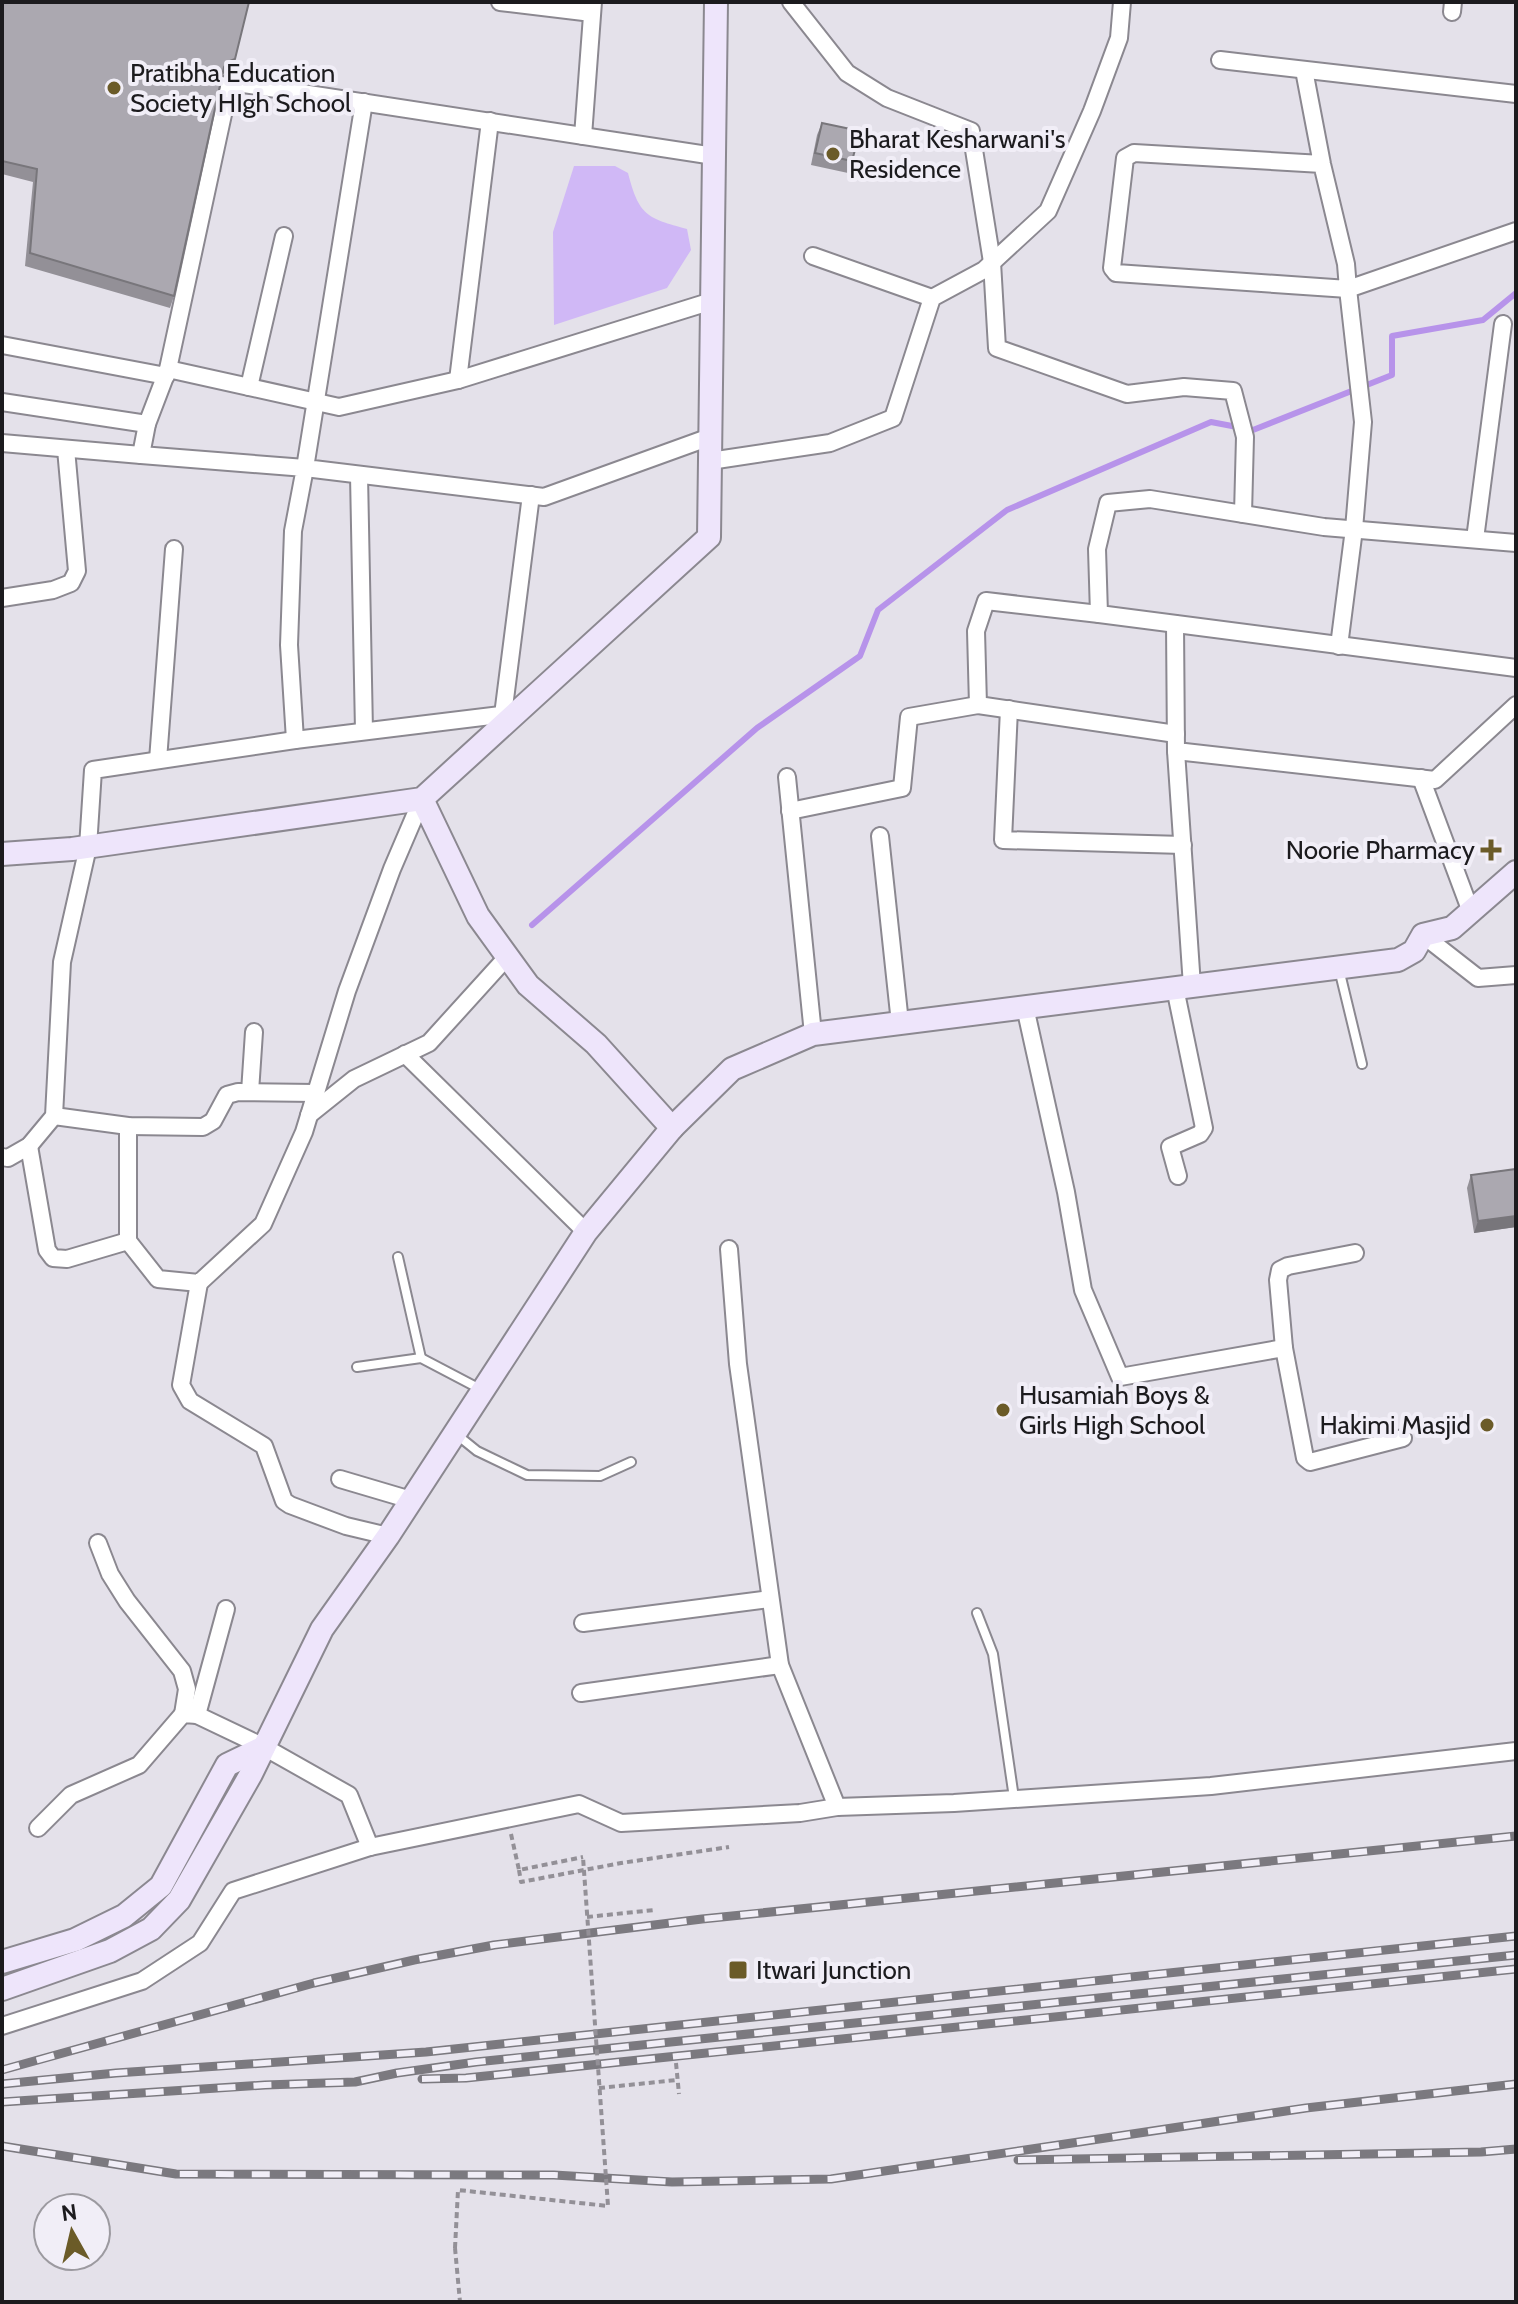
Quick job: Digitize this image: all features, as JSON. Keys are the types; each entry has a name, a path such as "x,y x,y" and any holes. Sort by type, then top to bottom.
{"street":[{"path":"500,2 592,8 583,136"},
{"path":"388,1536 346,1526 284,1501 264,1446 190,1401 181,1385 199,1283 263,1224 309,1115 347,991 392,869 422,799 510,714 709,537 716,2"},
{"path":"791,2 847,73 887,98 971,131 992,262 997,348 1127,394 1184,387 1233,391 1245,437 1243,514"},
{"path":"710,461 830,443 893,418 932,298 984,270 1048,211 1092,111 1119,38 1122,2"},
{"path":"1220,60 1516,94"},
{"path":"1304,70 1346,264 1363,422 1354,529 1339,646"},
{"path":"141,455 147,424 167,373 230,82 714,156"},
{"path":"295,740 289,645 293,546 364,102"},
{"path":"458,380 490,121"},
{"path":"1322,164 1134,153 1125,158 1112,268 1116,273 1348,289 1516,231"},
{"path":"249,387 284,236"},
{"path":"813,256 932,298"},
{"path":"2,345 249,387 339,407 458,380 712,301"},
{"path":"1475,539 1503,324"},
{"path":"2,402 147,424"},
{"path":"2,443 305,468 544,497 710,437"},
{"path":"2,598 53,590 71,583 77,571 66,449"},
{"path":"359,475 364,731"},
{"path":"510,714 531,495"},
{"path":"1099,614 1097,549 1108,503 1150,499 1324,527 1516,543"},
{"path":"158,760 174,549"},
{"path":"978,705 976,631 986,601 1516,668"},
{"path":"1175,624 1176,743 1183,845 1184,987 1204,1128 1200,1134 1170,1147 1178,1176"},
{"path":"790,811 902,788 909,717 978,705 1176,743 1435,780 1516,705"},
{"path":"1009,709 1003,840 1183,845"},
{"path":"4,1162 29,1146 54,1116 62,962 88,847 93,770 295,740 510,714"},
{"path":"787,777 813,1034"},
{"path":"1421,778 1471,912"},
{"path":"4,848 88,847 422,799"},
{"path":"422,799 478,916 528,985 596,1044 672,1128"},
{"path":"880,836 900,1023"},
{"path":"2,1989 110,1951 151,1929 179,1900 251,1774 322,1629 388,1536 586,1232 672,1128 732,1069 813,1034 1398,960 1414,951 1423,935 1452,928 1516,872"},
{"path":"1423,935 1478,978 1516,975"},
{"path":"309,1115 354,1079 429,1043 507,957"},
{"path":"1025,1007 1066,1192 1083,1290 1120,1377 1284,1348"},
{"path":"250,1092 254,1032"},
{"path":"405,1054 586,1232"},
{"path":"54,1116 128,1126 203,1127 213,1121 227,1095 250,1092 316,1093"},
{"path":"128,1126 128,1241 158,1279 199,1283"},
{"path":"29,1146 47,1250 53,1258 67,1259 128,1241"},
{"path":"729,1249 738,1364 780,1665 837,1807"},
{"path":"1355,1253 1280,1270 1278,1280 1284,1348 1305,1458 1310,1462 1403,1438"},
{"path":"340,1479 411,1500"},
{"path":"98,1543 110,1574 127,1601 182,1671 190,1714"},
{"path":"583,1623 770,1599"},
{"path":"38,1828 71,1795 139,1765 190,1714 226,1609"},
{"path":"581,1693 780,1665"},
{"path":"190,1714 264,1747 349,1795 370,1847"},
{"path":"2,1962 75,1940 124,1916 137,1906 161,1886 227,1765 264,1747"},
{"path":"2,2026 142,1981 200,1943 233,1891 370,1847 579,1804 621,1823 800,1813 837,1807 1211,1786 1516,1751"}],"lane":[{"path":"1339,968 1362,1064"},
{"path":"398,1257 421,1358"},
{"path":"357,1367 421,1358 483,1391"},
{"path":"455,1433 477,1451 527,1475 600,1476 631,1462"},
{"path":"977,1613 993,1654 1015,1799"}],"path":[{"path":"508,1819 521,1882 729,1847"},
{"path":"460,2302 455,2248 458,2190 608,2206 583,1857 519,1870"},
{"path":"587,1917 654,1910"},
{"path":"676,2063 679,2094"},
{"path":"599,2088 677,2080"}],"shaded area":[{"path":"574,166 615,166 628,173 641,207 662,222 687,229 691,250 667,288 554,325 553,232"}],"building":[{"name":"Pratibha Education Society HIgh School","path":"2,2 249,2 235,59 224,67 174,296 30,253 37,169 2,161"},
{"path":"822,123 860,131 852,161 815,153"},
{"path":"1516,1169 1516,1216 1478,1221 1471,1175"}],"waterway":[{"path":"532,925 757,728 860,656 878,610 1007,510 1211,422 1253,430 1392,375 1392,336 1483,320 1516,293"}],"railway":[{"path":"2,2070 314,1983 494,1945 702,1919 1516,1836"},
{"path":"2,2084 426,2052 1516,1936"},
{"path":"2,2102 355,2082 476,2062 1516,1955"},
{"path":"422,2079 466,2078 1516,1969"},
{"path":"2,2146 176,2174 554,2175 672,2182 831,2179 1306,2108 1516,2084"},
{"path":"1018,2160 1516,2149"}],"place":[{"name":"Pratibha Education Society HIgh School","path":"114,88"},
{"name":"Bharat Kesharwani's Residence","path":"833,154"},
{"name":"Noorie Pharmacy","path":"1491,850"},
{"name":"Husamiah Boys & Girls High School","path":"1003,1410"},
{"name":"Hakimi Masjid","path":"1487,1425"},
{"name":"Itwari Junction","path":"738,1970"}]}
